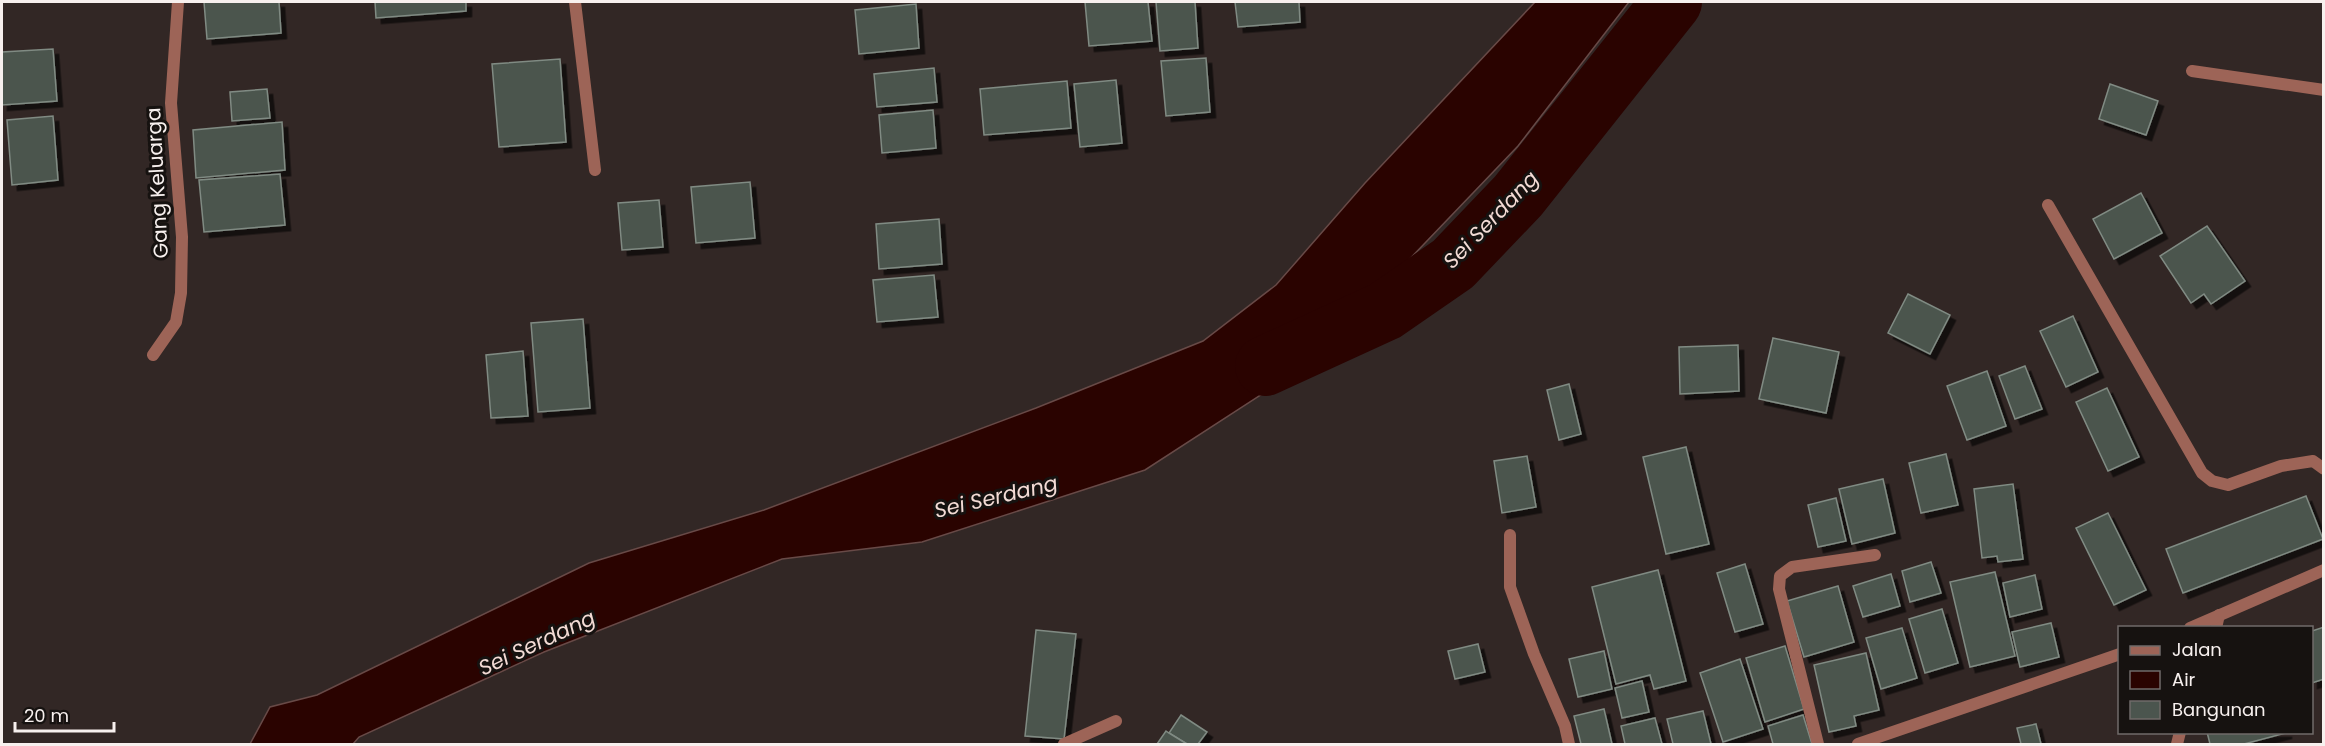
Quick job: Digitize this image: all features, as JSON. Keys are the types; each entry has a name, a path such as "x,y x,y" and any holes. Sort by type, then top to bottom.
{"street":[{"name":"Gang Keluarga","path":"153,355 176,322 181,293 182,237 171,104 178,2"},
{"path":"575,2 595,170"},
{"path":"2192,71 2324,90"},
{"path":"2048,205 2202,473 2212,482 2228,485 2281,466 2313,461 2324,469"},
{"path":"1510,535 1510,587 1534,654 1565,726 1569,744"},
{"path":"1818,744 1779,589 1780,576 1791,567 1875,555"},
{"path":"2195,626 2218,621 2324,570"},
{"path":"1858,744 2118,655"},
{"path":"1064,744 1116,722"}],"water":[{"path":"1535,2 1629,2 1518,146 1310,363 1145,470 922,542 782,559 544,652 359,737 353,744 250,744 270,707 317,695 589,563 764,510 1036,408 1203,341 1276,285 1365,183"}],"building":[{"path":"204,2 279,2 281,33 207,39"},
{"path":"375,2 466,2 466,11 376,18"},
{"path":"1085,2 1148,2 1152,41 1089,46"},
{"path":"1156,2 1195,2 1198,48 1160,51"},
{"path":"1235,2 1299,2 1300,22 1238,27"},
{"path":"916,4 919,48 859,54 855,10"},
{"path":"53,49 57,101 2,105 2,52"},
{"path":"1206,58 1210,112 1166,116 1161,61"},
{"path":"560,59 566,142 499,147 492,64"},
{"path":"934,68 937,102 877,107 874,74"},
{"path":"1116,80 1122,143 1080,147 1074,84"},
{"path":"1067,81 1071,128 984,135 980,89"},
{"path":"2110,84 2158,101 2146,135 2099,119"},
{"path":"267,89 270,118 232,121 230,92"},
{"path":"933,110 936,148 882,153 879,115"},
{"path":"53,116 58,180 12,185 7,120"},
{"path":"282,122 285,170 196,178 193,130"},
{"path":"280,174 285,225 204,232 199,180"},
{"path":"750,182 755,238 696,243 691,187"},
{"path":"2141,193 2162,233 2114,259 2093,219"},
{"path":"659,200 663,247 622,250 618,203"},
{"path":"939,219 942,264 879,269 876,224"},
{"path":"2207,226 2245,281 2211,304 2204,294 2191,303 2160,256"},
{"path":"934,275 938,317 877,322 873,280"},
{"path":"1908,294 1950,315 1930,354 1888,333"},
{"path":"2073,316 2098,372 2066,387 2040,331"},
{"path":"583,319 590,408 538,412 531,323"},
{"path":"1773,338 1839,352 1826,413 1759,399"},
{"path":"1738,345 1739,391 1680,394 1679,347"},
{"path":"523,351 528,416 491,418 486,355"},
{"path":"2025,366 2042,409 2015,419 1999,376"},
{"path":"1987,371 2006,426 1967,440 1947,386"},
{"path":"1569,384 1581,434 1559,440 1547,390"},
{"path":"2107,388 2139,457 2108,471 2076,402"},
{"path":"1686,447 1709,544 1666,554 1643,457"},
{"path":"1946,454 1958,505 1921,513 1909,463"},
{"path":"1527,456 1536,507 1502,513 1494,461"},
{"path":"1883,479 1895,533 1852,544 1839,489"},
{"path":"2013,484 2023,559 1998,562 1997,556 1982,558 1974,489"},
{"path":"2306,496 2323,539 2183,593 2166,549"},
{"path":"1836,498 1846,541 1818,547 1808,505"},
{"path":"2108,513 2146,590 2114,605 2076,528"},
{"path":"1931,562 1941,593 1910,602 1902,571"},
{"path":"1745,564 1763,624 1735,632 1717,573"},
{"path":"1658,570 1686,681 1654,689 1650,675 1616,684 1592,587"},
{"path":"1995,572 2015,656 1970,667 1950,582"},
{"path":"1891,574 1900,606 1863,617 1853,586"},
{"path":"2035,575 2042,609 2010,617 2003,583"},
{"path":"1838,586 1854,642 1804,657 1787,601"},
{"path":"1942,609 1958,663 1925,673 1909,619"},
{"path":"2051,623 2059,657 2020,667 2012,632"},
{"path":"2324,627 2324,679 2313,683 2313,631"},
{"path":"1902,628 1917,678 1881,689 1866,638"},
{"path":"1036,630 1076,634 1064,739 1025,736"},
{"path":"1478,644 1485,672 1455,679 1448,651"},
{"path":"1785,646 1804,709 1765,722 1746,658"},
{"path":"1604,651 1612,689 1578,697 1569,659"},
{"path":"1866,653 1879,710 1854,716 1856,726 1829,732 1814,665"},
{"path":"1740,659 1763,729 1723,742 1700,673"},
{"path":"1642,681 1649,712 1622,718 1615,688"},
{"path":"1604,709 1612,744 1581,744 1574,716"},
{"path":"1703,711 1711,744 1673,744 1667,719"},
{"path":"1181,715 1207,732 1198,744 1187,744 1169,733"},
{"path":"1803,715 1812,744 1773,744 1768,726"},
{"path":"1655,718 1662,744 1625,744 1621,726"},
{"path":"2036,724 2041,744 2021,744 2017,728"},
{"path":"1166,731 1169,733 1187,744 1157,744"},
{"path":"2208,734 2282,734 2244,744 2210,744"}],"waterway":[{"name":"Sei Serdang","path":"1265,366 1385,311 1453,264 1518,196 1672,2"}]}
